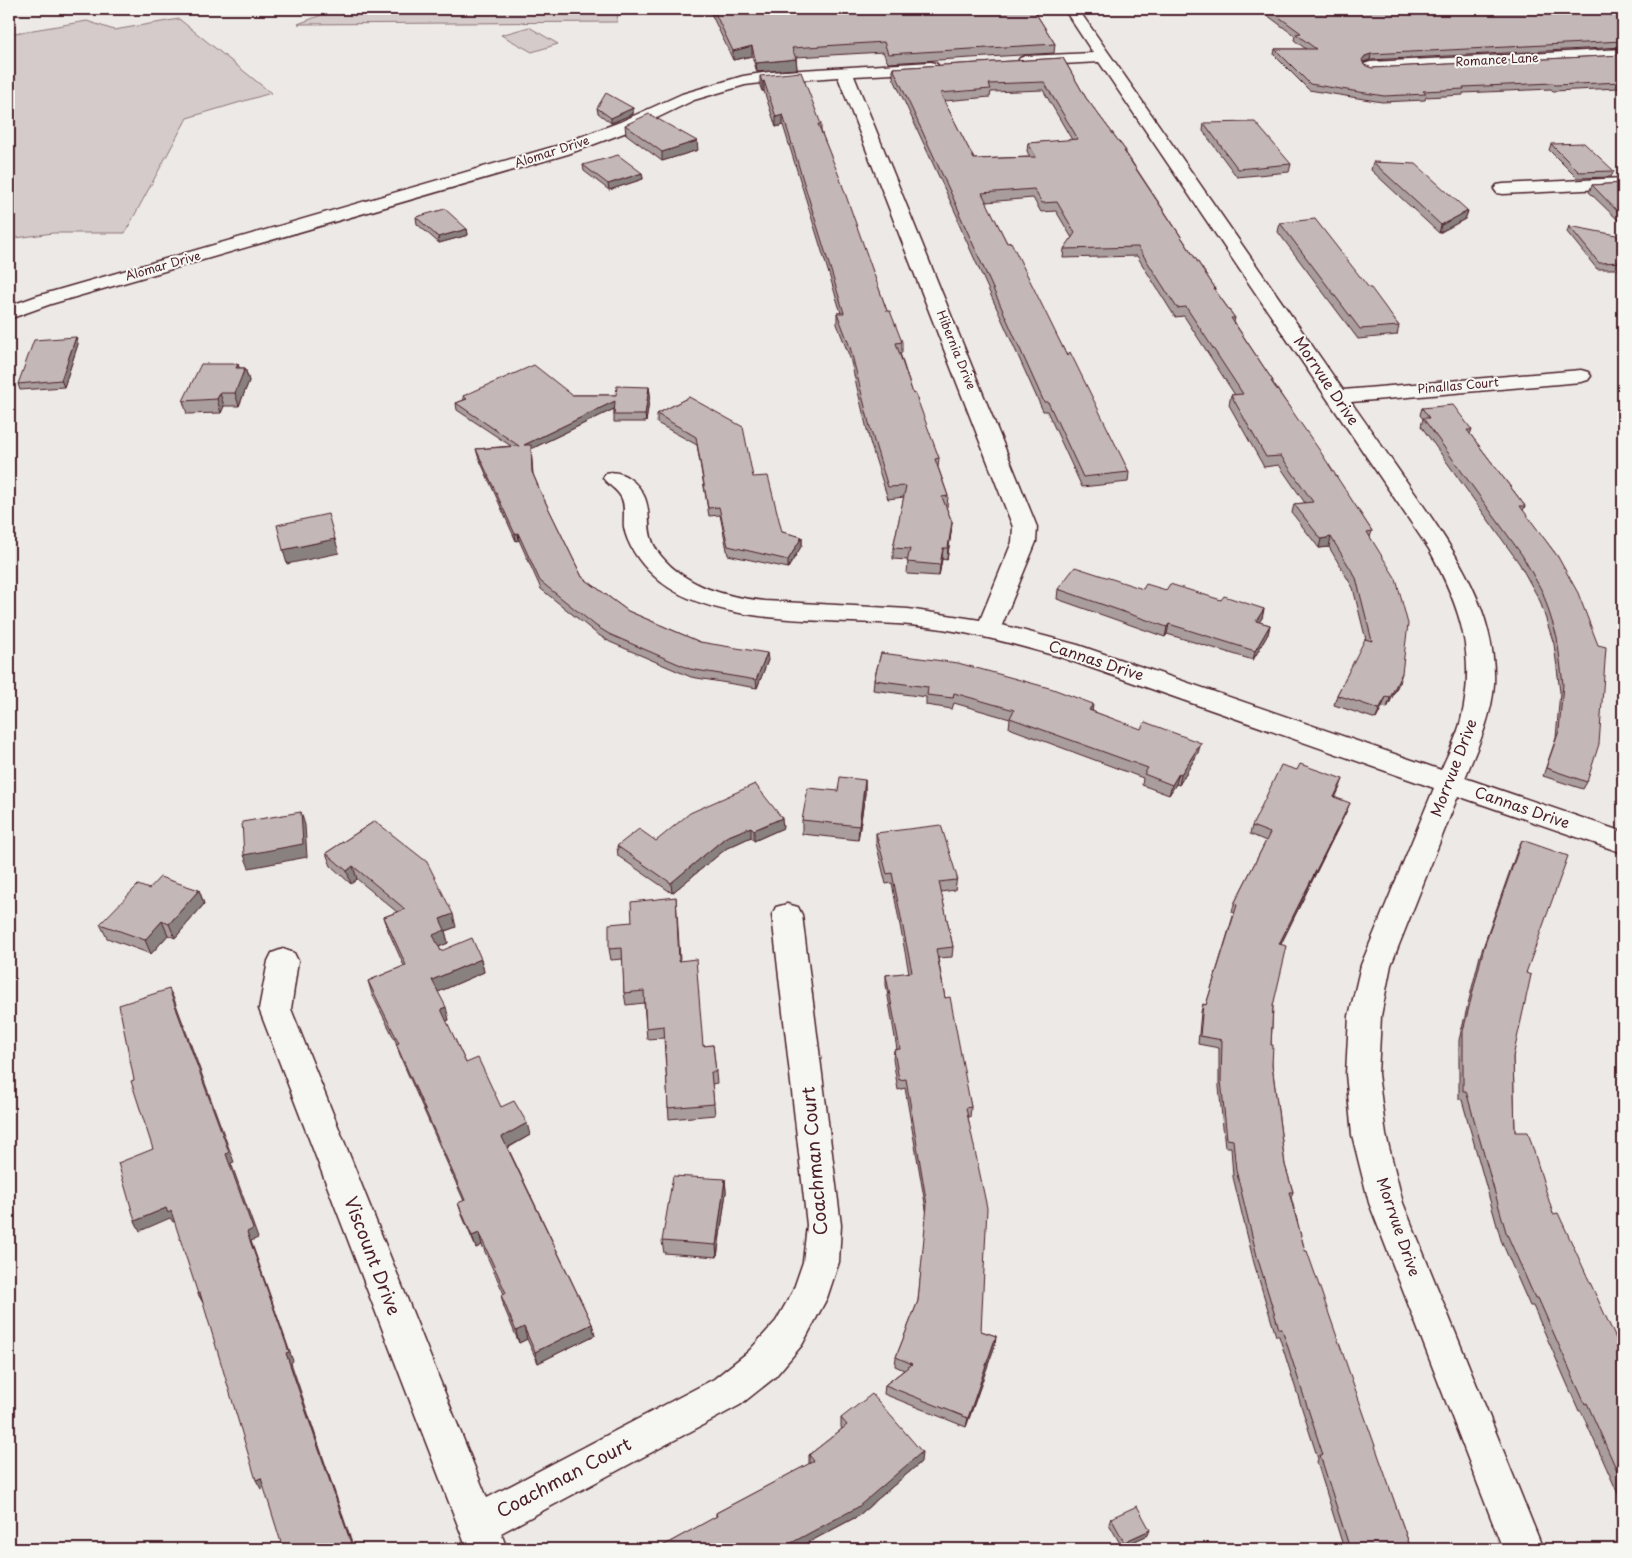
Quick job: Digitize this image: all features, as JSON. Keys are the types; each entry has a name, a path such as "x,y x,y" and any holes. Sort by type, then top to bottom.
{"street":[{"name":"Morrvue Drive","path":"1071,9 1441,550 1460,582 1472,614 1480,650 1480,686 1474,722 1376,965 1365,1016 1362,1074 1369,1136 1386,1203 1523,1549"},
{"name":"Romance Lane","path":"1370,66 1623,54"},
{"path":"1008,62 1104,57"},
{"name":"Alomar Drive","path":"9,313 44,300 562,150 626,126 688,97 718,87 769,78 950,66"},
{"name":"Hibernia Drive","path":"844,72 1021,513 1024,527 1024,542 988,630"},
{"path":"1503,189 1623,183"},
{"name":"Pinallas Court","path":"1336,397 1581,376"},
{"name":"Cannas Drive","path":"614,478 633,496 637,528 645,551 655,565 670,578 700,594 736,605 762,609 869,614 922,619 988,630 1069,651 1623,843"},
{"name":"Coachman Court","path":"482,1536 727,1392 762,1365 789,1333 809,1298 821,1262 824,1224 787,915"},
{"name":"Viscount Drive","path":"283,961 275,1009 482,1536"}],"shaded area":[{"path":"337,9 618,9 617,22 298,24"},
{"path":"179,19 271,93 187,118 125,233 53,233 9,239 9,34 87,21 114,30"},
{"path":"529,27 558,44 532,52 501,35"}],"building":[{"path":"713,9 1033,9 1055,44 888,54 884,42 792,48 796,59 756,63 752,46 733,51"},
{"path":"1268,9 1623,9 1623,41 1371,54 1365,56 1362,60 1364,65 1372,68 1623,55 1623,81 1463,87 1464,89 1423,91 1426,94 1384,96 1310,84 1275,49 1316,49 1296,34 1301,33"},
{"path":"1063,58 1086,98 1126,151 1124,151 1235,318 1231,318 1273,381 1271,381 1318,448 1372,531 1367,532 1396,579 1408,624 1402,673 1390,698 1386,697 1379,709 1337,695 1365,639 1372,641 1356,578 1331,537 1321,539 1294,504 1313,502 1281,456 1266,457 1231,395 1243,394 1186,307 1177,308 1138,247 1064,249 1075,233 1057,202 1042,203 1034,189 982,193 1007,243 1011,242 1067,356 1070,352 1129,472 1083,477 1048,402 1044,402 893,68","holes":["1044,82 1078,139 1028,143 1036,157 974,159 940,93 991,89 989,84"]},
{"path":"801,72 821,124 818,124 839,176 887,311 890,311 902,342 896,343 913,394 915,393 939,458 935,459 948,496 942,497 952,522 948,548 943,548 940,565 907,562 910,549 893,548 906,486 888,487 871,431 850,347 837,313 844,313 783,115 776,117 764,81 762,82 760,76"},
{"path":"606,93 633,108 611,118 597,108"},
{"path":"649,114 697,141 662,152 625,125"},
{"path":"1255,122 1291,164 1238,169 1204,123"},
{"path":"1584,143 1614,171 1579,172 1551,144"},
{"path":"618,155 642,173 608,184 583,165"},
{"path":"1373,162 1416,164 1468,211 1441,225"},
{"path":"1623,183 1623,216 1622,216 1592,185"},
{"path":"445,209 467,229 438,237 416,217"},
{"path":"1315,219 1399,326 1360,329 1280,223"},
{"path":"1569,226 1616,235 1623,243 1623,262 1599,263"},
{"path":"76,337 61,380 18,384 34,340"},
{"path":"201,364 238,364 236,368 245,368 235,393 220,393 217,399 183,401"},
{"path":"534,365 572,395 616,395 617,386 649,387 645,415 614,415 615,401 524,445 531,445 532,472 582,577 628,611 700,642 767,653 756,680 690,669 609,634 596,626 540,581 518,533 515,534 476,449 519,446 456,403 467,399 463,396"},
{"path":"689,397 743,427 753,477 768,476 782,532 802,537 788,560 728,546 719,507 708,508 696,437 657,414"},
{"path":"1453,405 1472,430 1467,430 1525,506 1520,506 1558,557 1578,593 1598,645 1606,647 1599,744 1587,782 1546,768 1559,731 1563,684 1557,637 1543,593 1522,555 1423,418 1429,418 1422,408"},
{"path":"328,514 335,539 283,550 277,525"},
{"path":"1075,567 1143,589 1146,584 1166,590 1170,584 1221,600 1224,596 1264,609 1256,621 1270,625 1255,651 1169,624 1167,627 1058,589"},
{"path":"881,653 958,663 1053,689 1093,704 1089,710 1141,729 1145,722 1201,743 1172,785 1144,774 1148,768 1010,718 1014,710 954,693 953,698 927,695 928,687 874,680"},
{"path":"1300,764 1343,779 1334,797 1350,803 1279,944 1287,946 1273,1006 1271,1045 1273,1045 1272,1065 1285,1165 1293,1192 1289,1192 1305,1251 1307,1251 1411,1549 1350,1549 1320,1455 1323,1455 1282,1329 1279,1329 1257,1256 1236,1170 1233,1140 1227,1139 1221,1080 1222,1040 1200,1036 1203,1004 1206,1005 1237,905 1234,904 1270,833 1252,826 1281,765 1297,770"},
{"path":"840,777 865,780 859,826 802,820 808,788 838,791"},
{"path":"755,784 782,818 754,830 751,827 726,837 671,883 617,846 639,829 656,841 690,813"},
{"path":"301,812 303,844 244,855 242,822"},
{"path":"375,821 427,862 453,914 440,919 445,930 433,935 441,951 472,938 481,959 432,980 446,1007 441,1009 466,1063 478,1058 501,1107 514,1101 527,1123 502,1137 592,1324 535,1352 524,1327 516,1331 501,1295 506,1293 479,1233 472,1236 458,1203 465,1200 396,1044 399,1043 368,981 406,965 384,917 405,909 353,866 347,871 326,853"},
{"path":"941,825 957,877 956,880 939,882 953,947 936,949 945,998 950,997 971,1107 966,1108 987,1208 981,1331 996,1336 968,1418 885,1385 912,1364 896,1357 918,1301 927,1205 906,1079 899,1080 894,1050 900,1049 886,975 912,972 892,873 887,874 876,833"},
{"path":"1522,840 1568,856 1526,973 1531,975 1513,1057 1515,1132 1528,1132 1553,1214 1558,1213 1623,1354 1623,1484 1506,1232 1466,1091 1463,1091 1463,1031 1484,947"},
{"path":"160,877 199,890 169,924 162,921 145,940 100,924 138,885 149,889"},
{"path":"676,897 679,961 696,959 703,1046 713,1045 716,1072 711,1072 714,1104 668,1108 664,1026 646,1028 644,991 624,993 622,948 609,949 609,924 632,922 631,902"},
{"path":"169,989 229,1152 226,1154 253,1229 247,1232 289,1352 286,1353 353,1549 283,1549 261,1478 256,1480 200,1293 198,1294 171,1211 168,1213 166,1208 135,1221 118,1163 153,1149 131,1081 134,1080 119,1005"},
{"path":"673,1176 725,1179 716,1245 662,1241"},
{"path":"872,1394 922,1452 858,1507 780,1549 657,1549 717,1516 716,1513 814,1461 809,1455 847,1425 841,1418"},
{"path":"1137,1506 1150,1530 1124,1542 1111,1518"}]}
